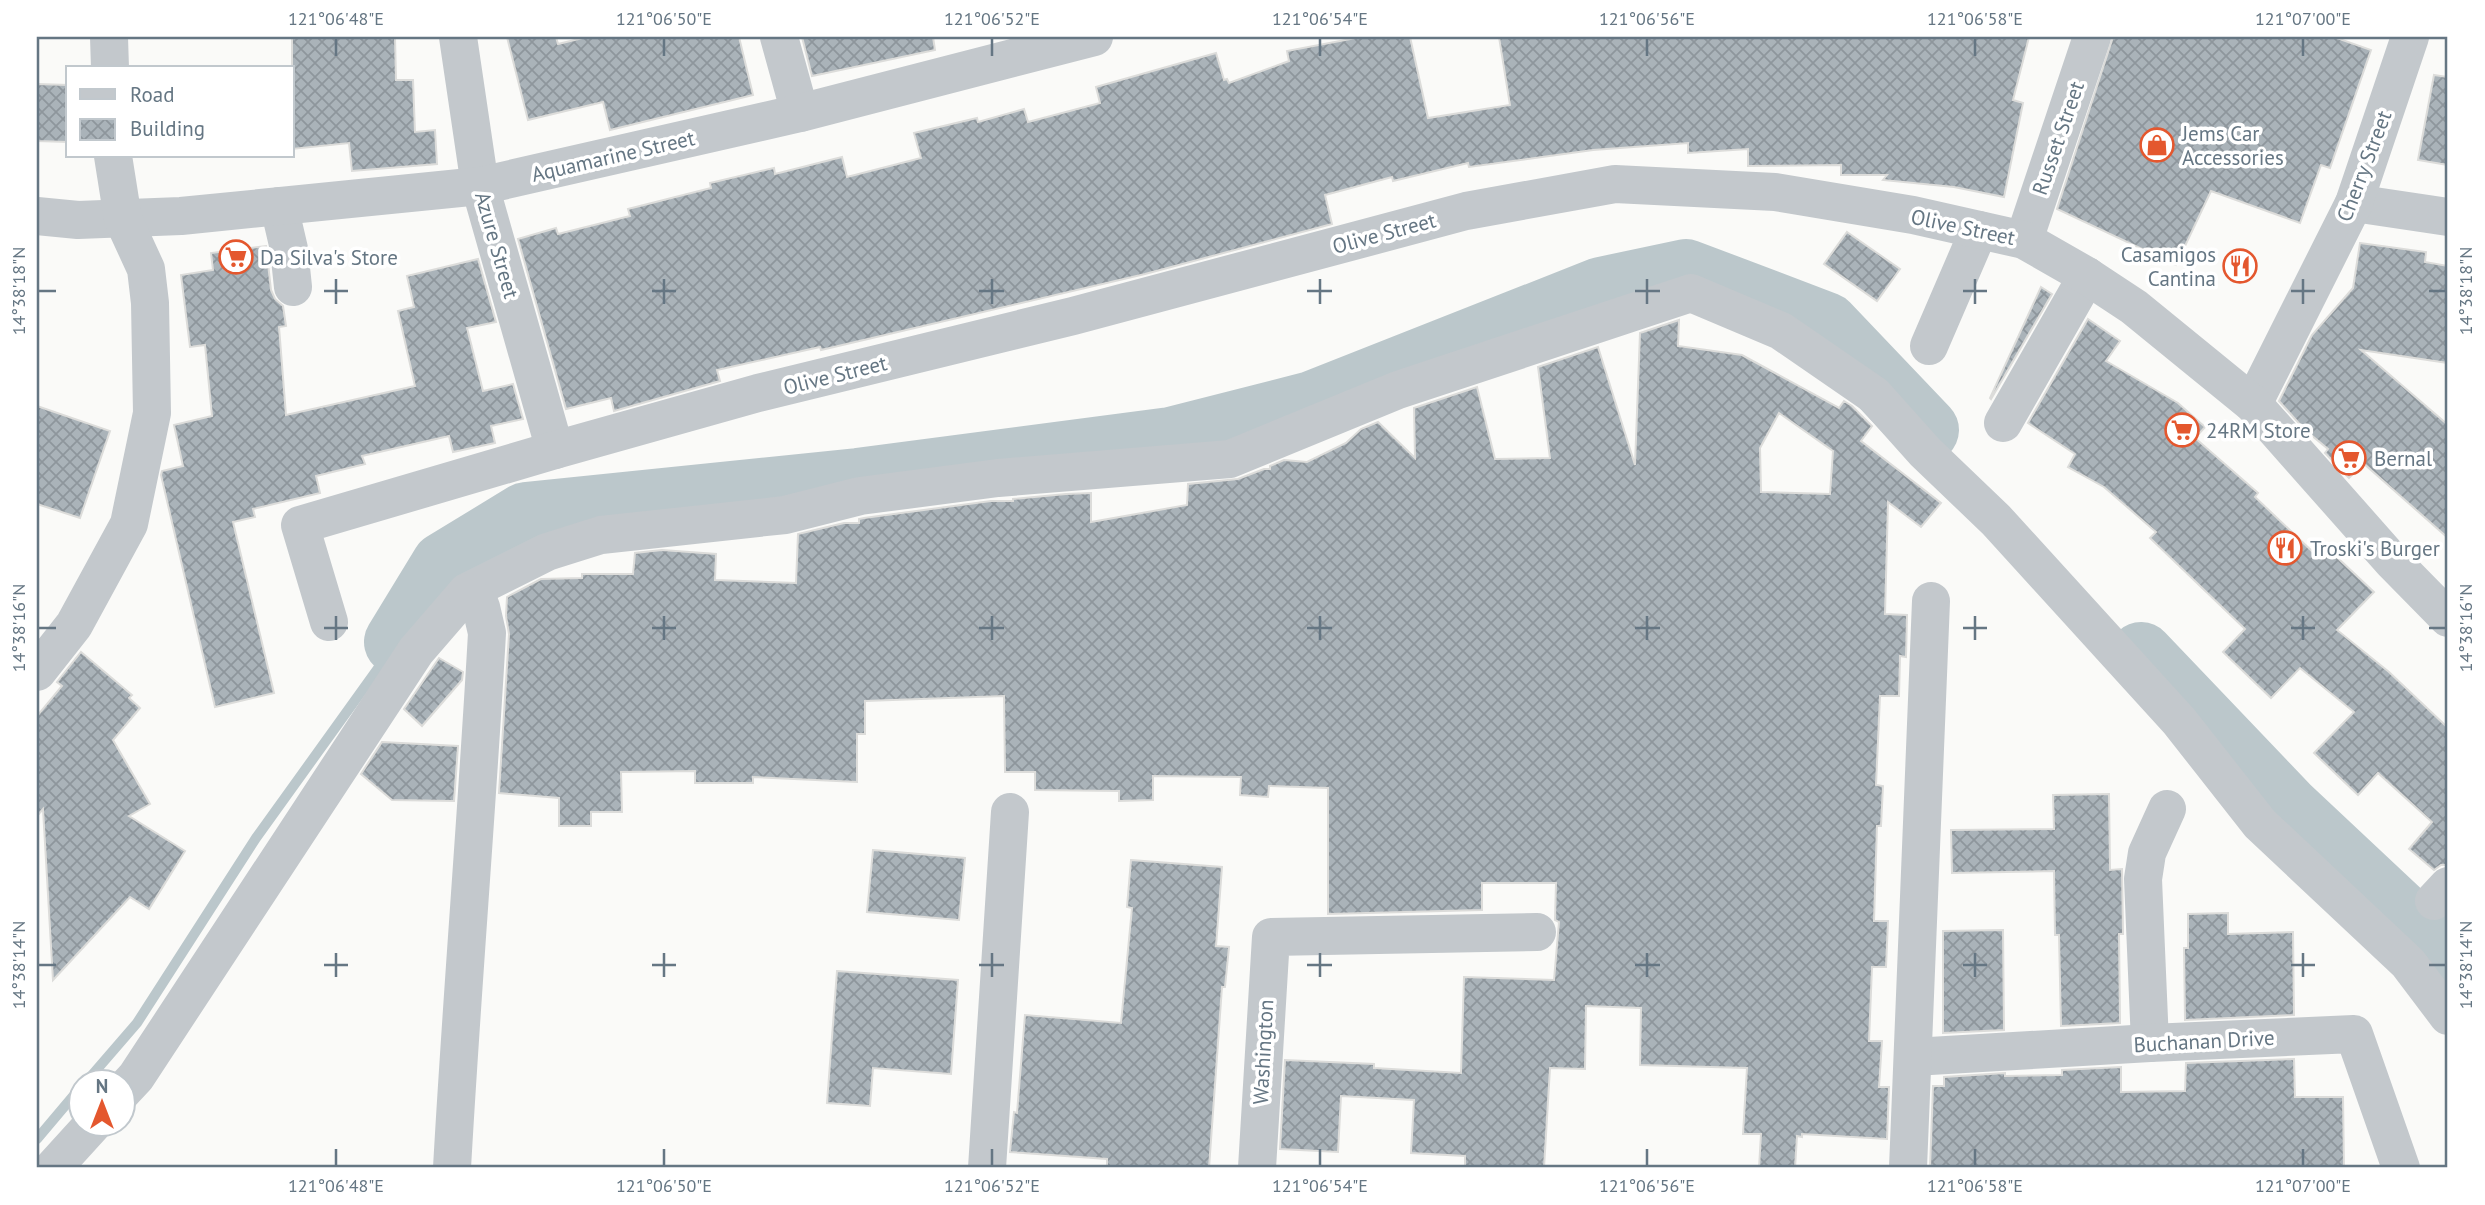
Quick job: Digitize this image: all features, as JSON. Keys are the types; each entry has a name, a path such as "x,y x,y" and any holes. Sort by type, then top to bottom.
{"street":[{"path":"109,37 110,66"},
{"name":"Azure Street","path":"458,37 480,186 555,450"},
{"path":"779,37 800,113"},
{"name":"Aquamarine Street","path":"37,216 79,220 123,219 480,186 800,113 1094,37"},
{"name":"Russet Street","path":"2024,240 2092,37"},
{"name":"Cherry Street","path":"2253,404 2354,203 2410,37"},
{"path":"37,672 74,625 129,524 152,414 150,303 146,269 123,219 113,158"},
{"name":"Olive Street","path":"329,622 300,525 758,393 1073,317 1466,211 1615,184 1775,192 1913,215 2024,240 2134,307 2253,404 2392,561 2448,618"},
{"path":"2354,203 2448,218"},
{"path":"279,206 289,249 293,287"},
{"path":"1928,346 1979,230"},
{"path":"2003,423 2087,276"},
{"path":"136,1077 416,651 467,592 547,552 601,535 785,515 860,496 998,478 1230,459 1398,390 1691,293 1781,331 1874,395 1925,452 1996,520 2170,711 2260,824 2408,963 2448,1016"},
{"path":"452,1168 487,634 481,607 467,592"},
{"path":"1908,1168 1931,601"},
{"path":"2150,1043 2143,879 2147,853 2167,809"},
{"path":"987,1168 1010,812"},
{"name":"Washington","path":"1257,1168 1271,937 1537,932"},
{"name":"Buchanan Drive","path":"1913,1057 2354,1034 2401,1168"},
{"path":"53,1168 81,1138"}],"building":[{"path":"292,37 395,37 396,80 413,80 415,132 435,130 437,164 352,171 349,143 294,149"},
{"path":"507,37 556,37 558,44 587,37 739,37 753,95 610,130 603,102 528,120"},
{"path":"802,37 933,37 935,50 812,76"},
{"path":"1361,37 1410,37 1428,118 1510,105 1499,37 2029,37 2013,100 2023,103 2004,197 1954,187 1883,180 1887,175 1841,175 1841,165 1748,166 1748,149 1688,153 1688,143 1593,150 1469,167 1468,163 1393,181 1392,177 1325,195 1332,224 1145,274 821,350 820,347 717,370 720,381 614,411 611,398 566,409 518,239 556,228 558,234 630,216 628,209 711,188 710,183 774,168 775,174 842,157 847,177 921,158 914,133 977,118 978,122 1024,109 1028,122 1100,103 1096,87 1216,53 1224,80 1227,79 1229,83 1289,61 1287,51"},
{"path":"2113,37 2334,37 2371,50 2330,168 2321,165 2300,223 2211,191 2176,265 2057,209"},
{"path":"2434,75 2448,77 2448,165 2418,160"},
{"path":"37,84 66,85 66,142 37,141"},
{"path":"1847,232 1900,269 1877,301 1824,264"},
{"path":"2360,243 2426,252 2425,262 2448,266 2448,363 2361,350 2448,425 2448,538 2363,463 2349,478 2325,453 2328,449 2305,430 2279,401 2312,335 2353,288"},
{"path":"266,246 271,290 275,299 283,306 286,326 279,327 286,415 415,386 398,311 414,307 407,276 478,259 496,322 467,328 483,391 513,384 523,419 491,426 495,443 453,452 449,436 362,456 365,464 316,476 320,493 253,509 255,517 233,522 274,693 215,707 161,475 162,471 183,466 174,425 212,416 205,345 190,347 181,275 213,270 211,253"},
{"path":"2041,287 2052,294 1991,399 1990,398"},
{"path":"2088,319 2120,341 2106,361 2178,403 2205,427 2195,438 2258,493 2255,497 2316,555 2325,546 2374,592 2337,630 2389,672 2448,728 2448,865 2441,865 2434,870 2409,849 2432,822 2378,773 2358,795 2314,753 2354,712 2300,668 2271,698 2223,652 2245,629 2150,538 2156,532 2104,487 2068,467 2075,454 2028,423"},
{"path":"1679,320 1678,346 1742,355 1839,408 1844,401 1872,426 1861,441 1941,503 1921,527 1888,502 1885,614 1907,615 1906,657 1900,656 1899,696 1880,696 1876,785 1883,786 1881,826 1877,826 1874,921 1888,921 1886,967 1872,967 1869,1041 1882,1041 1879,1087 1889,1087 1887,1139 1802,1134 1802,1137 1797,1136 1795,1168 1759,1168 1761,1134 1743,1134 1747,1068 1640,1065 1641,1008 1586,1006 1585,1069 1550,1068 1544,1168 1465,1166 1465,1156 1411,1153 1414,1100 1341,1096 1338,1152 1280,1149 1285,1060 1374,1064 1374,1068 1461,1073 1464,977 1554,980 1559,922 1555,920 1556,883 1482,883 1482,910 1328,914 1328,788 1269,786 1268,797 1240,795 1241,777 1153,776 1153,800 1119,801 1119,791 1035,790 1035,772 1005,772 1004,696 865,701 865,734 857,734 857,782 753,777 753,783 695,783 695,771 621,772 622,812 591,812 591,826 559,826 559,798 499,793 509,634 507,597 541,579 582,578 582,574 633,574 635,553 662,550 716,554 715,580 796,583 798,534 844,523 859,523 859,519 864,518 1066,494 1091,493 1091,522 1187,505 1188,484 1238,479 1270,469 1270,466 1284,460 1307,462 1346,443 1361,429 1378,422 1415,458 1414,408 1477,387 1495,459 1550,458 1538,367 1598,347 1635,465 1640,333","holes":["1779,413 1833,451 1830,494 1761,492 1760,448"]},
{"path":"37,406 110,431 80,518 37,504"},
{"path":"81,652 132,695 129,698 140,708 113,740 150,804 129,816 185,851 149,909 130,897 53,980 43,809 37,816 37,716 62,686 57,682"},
{"path":"439,658 463,672 462,680 422,726 404,709"},
{"path":"382,742 458,746 454,801 392,800 361,774"},
{"path":"2109,794 2110,870 2122,869 2123,934 2119,934 2120,1023 2061,1026 2059,935 2055,935 2054,871 1952,873 1951,830 2054,829 2053,795"},
{"path":"873,850 965,858 959,920 867,912"},
{"path":"1131,860 1222,867 1216,946 1229,947 1225,987 1222,987 1209,1168 1107,1168 1107,1159 1010,1152 1014,1112 1017,1113 1025,1015 1121,1023 1132,908 1127,907"},
{"path":"2228,913 2228,934 2293,932 2294,1015 2185,1020 2184,948 2188,948 2188,914"},
{"path":"2003,930 2004,1030 1943,1033 1943,931"},
{"path":"837,971 958,980 951,1074 873,1068 870,1106 827,1103"},
{"path":"2294,1059 2295,1097 2343,1097 2344,1168 1930,1168 1933,1086 1944,1086 1944,1077 2005,1073 2005,1076 2062,1075 2062,1070 2121,1067 2121,1092 2185,1091 2186,1063"}],"waterway":[{"path":"397,642 444,565 526,515 858,481 1171,440 1312,404 1601,290 1686,272 1826,325 1926,430"},
{"path":"98,1068 137,1023 256,838 397,642"},
{"path":"2141,655 2287,808 2448,959"},
{"path":"37,1139 66,1105"}],"place":[{"name":"Jems Car Accessories","path":"2157,145"},
{"name":"Da Silva's Store","path":"236,257"},
{"name":"Casamigos Cantina","path":"2240,266"},
{"name":"24RM Store","path":"2182,430"},
{"name":"Bernal","path":"2349,458"},
{"name":"Troski's Burger","path":"2285,548"}]}
